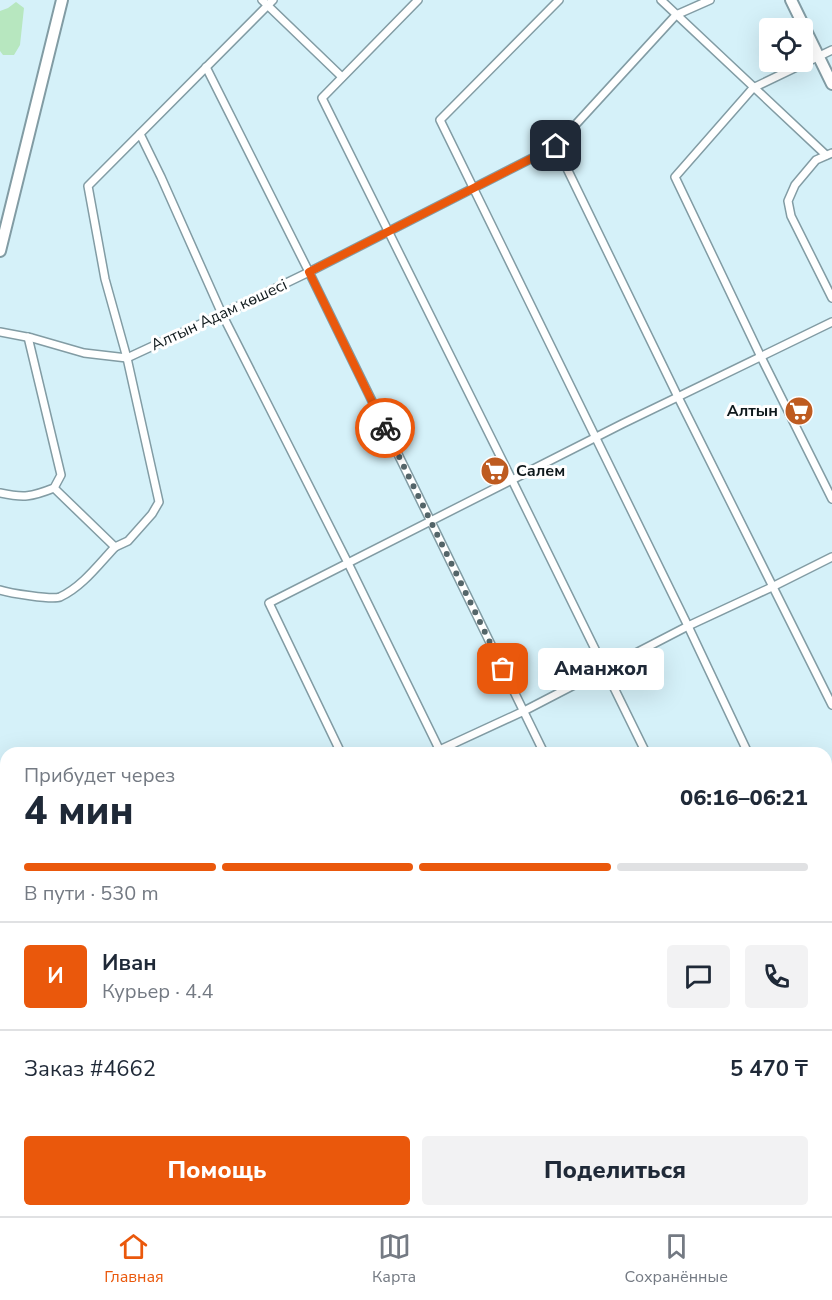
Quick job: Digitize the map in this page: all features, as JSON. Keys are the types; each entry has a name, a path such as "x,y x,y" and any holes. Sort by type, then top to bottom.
{"main road":[{"path":"0,251 62,0"},
{"path":"791,0 832,84"}],"street":[{"path":"418,0 322,98 643,747"},
{"path":"559,0 440,120 745,747"},
{"path":"661,0 753,87 829,154 816,160 795,185 788,201 791,216 832,298"},
{"name":"Алтын Адам көшесі","path":"127,358 309,272 556,146 676,15 710,0"},
{"path":"0,590 58,598 77,585 116,547 128,541 153,514 159,501 127,358 105,279 88,186 268,2 342,77"},
{"path":"832,50 753,87 675,177 832,499"},
{"path":"206,67 541,747"},
{"path":"140,134 222,314 348,563 436,747"},
{"path":"556,146 832,705"},
{"path":"338,747 269,603 595,438 832,322"},
{"path":"0,332 28,337 84,353 127,358"},
{"path":"0,493 17,497 34,496 54,488 61,475 28,337"},
{"path":"54,488 116,547"},
{"path":"448,747 524,711 688,626 832,557"}],"green space":[{"path":"16,2 24,8 20,45 14,55 3,55 0,51 0,11"}],"way so far":[{"path":"385,428 503,669"}],"place":[{"name":"Алтын","path":"799,411"},
{"name":"Салем","path":"495,471"},
{"name":"Аманжол","path":"503,669"}],"route":[{"path":"385,428 309,272 556,146"}]}
